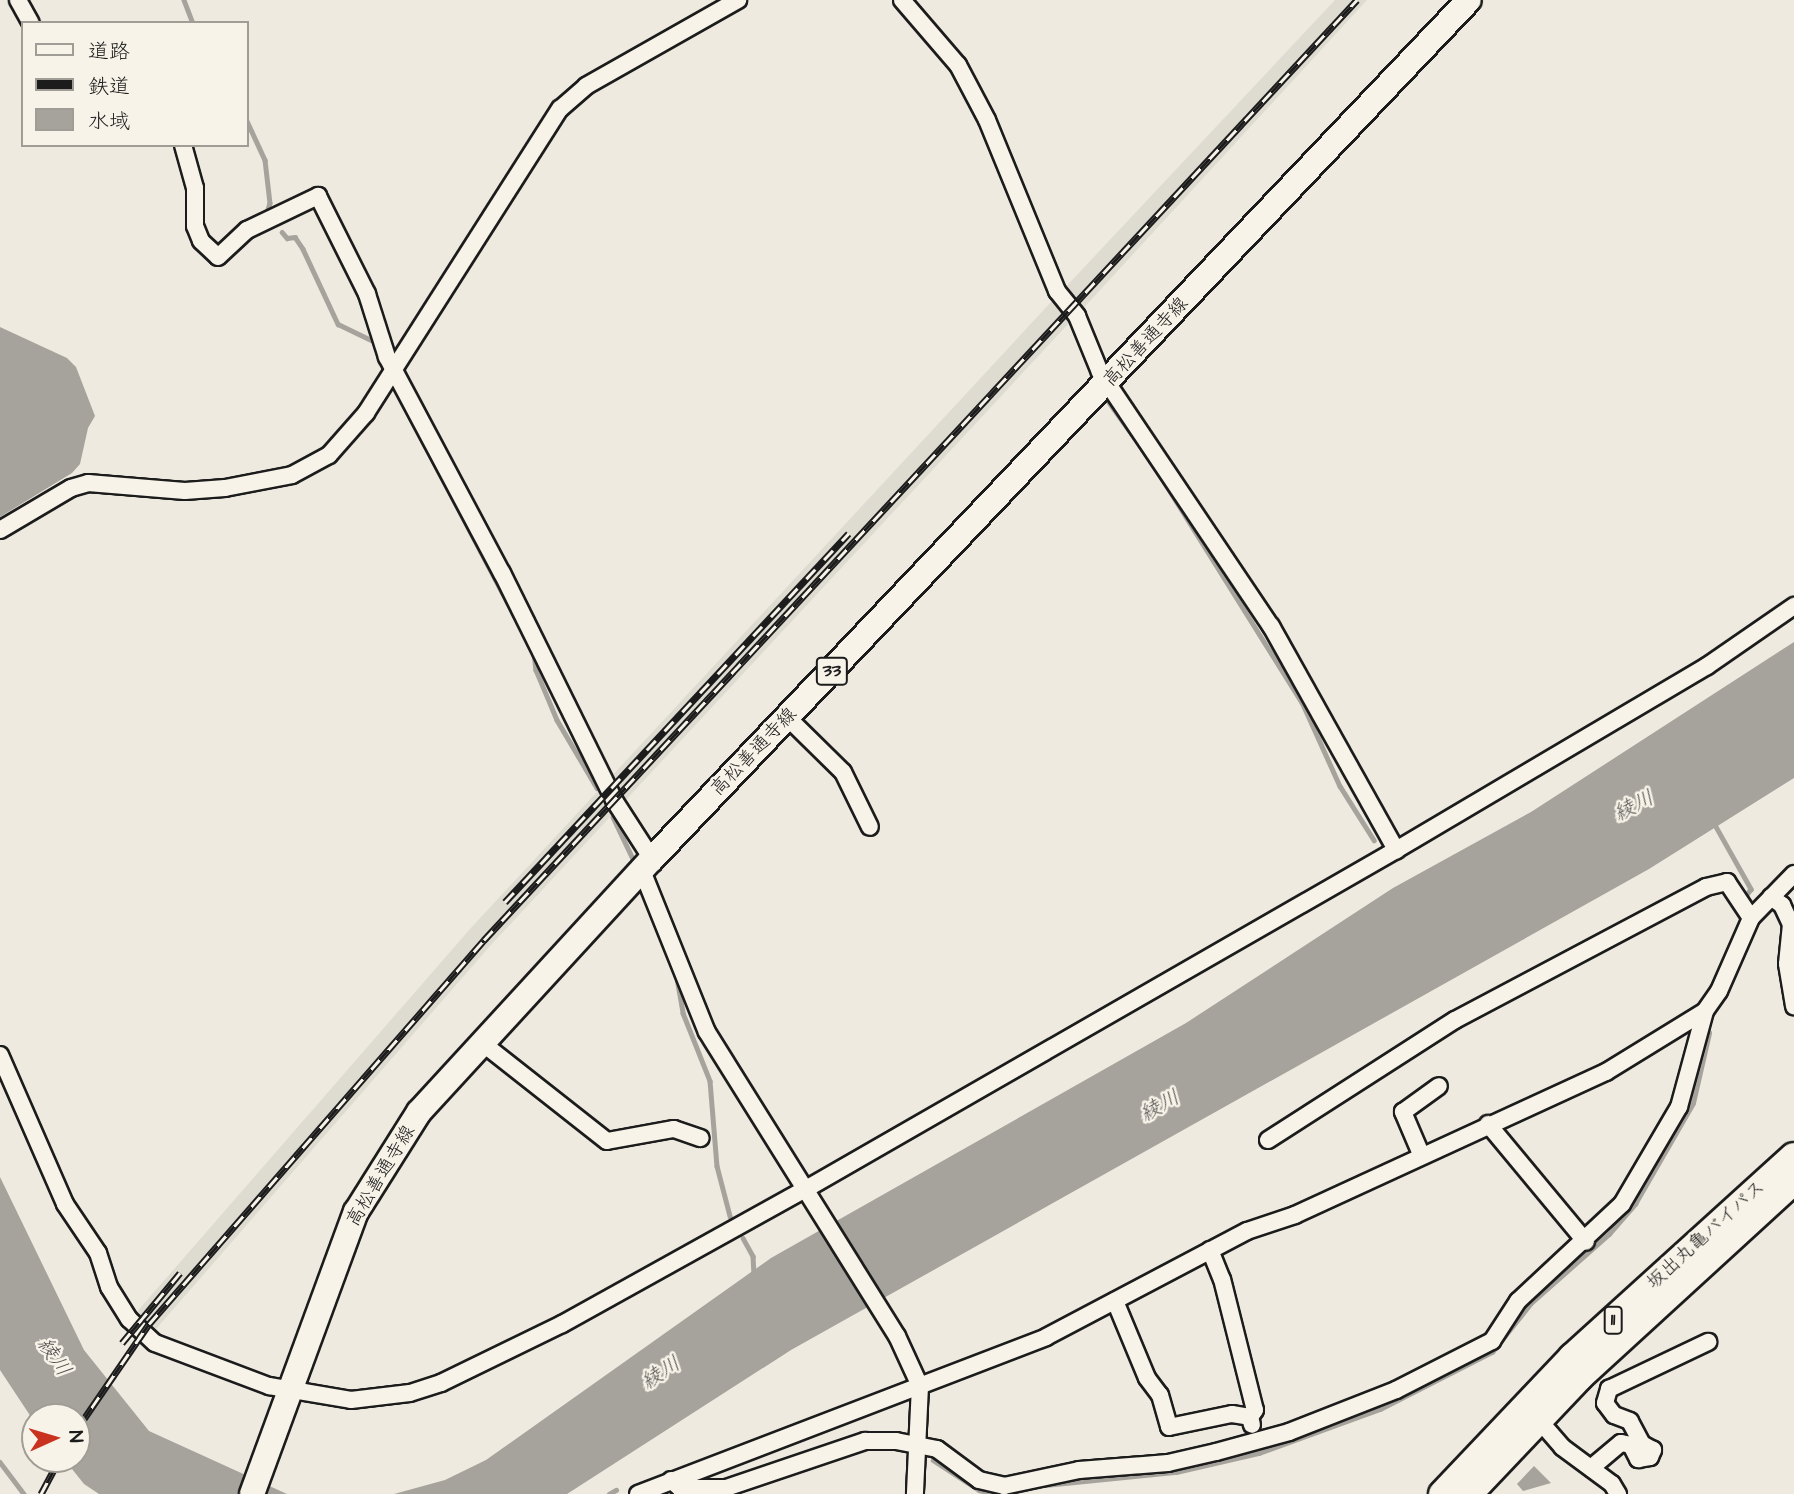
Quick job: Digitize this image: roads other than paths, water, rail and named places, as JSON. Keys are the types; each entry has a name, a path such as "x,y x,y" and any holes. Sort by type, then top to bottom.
{"highway":[{"name":"坂出丸亀バイパス","path":"1442,1494 1572,1357 1794,1156"},
{"name":"坂出丸亀バイパス","path":"1468,1494 1538,1419 1794,1181"}],"main road":[{"name":"高松善通寺線","path":"252,1494 356,1212 419,1112 481,1042 787,717 1469,0"}],"street":[{"path":"18,0 30,21"},
{"path":"0,530 71,488 88,483 185,491 292,475 312,466 348,439 523,164 573,94 738,0"},
{"path":"902,0 958,65 986,120 1057,291 1077,316 1100,372 1271,626 1396,850"},
{"path":"184,147 195,188 195,226 201,241 218,257 247,230 318,196 367,294 394,369 636,841 708,1032 897,1336 920,1386 915,1494"},
{"path":"0,1055 65,1204 98,1253 110,1287 129,1318 155,1343 287,1395 351,1400 410,1393 441,1383 562,1324 806,1189 1396,850 1707,666 1794,606"},
{"path":"787,717 855,781 870,827"},
{"path":"671,1480 680,1488 726,1488 865,1441 918,1443 937,1449 979,1480 1013,1490 1079,1470 1168,1463 1256,1441 1396,1390 1493,1341 1518,1301 1586,1242 1622,1204 1669,1129 1679,1107 1705,1011 1719,992 1751,918 1794,874"},
{"path":"1268,1140 1455,1020 1706,887 1727,883 1751,918"},
{"path":"1771,897 1782,905 1791,923 1787,964 1794,1006"},
{"path":"638,1494 1046,1337 1247,1231 1295,1215 1421,1153 1605,1072 1705,1011"},
{"path":"481,1042 607,1141 674,1129 700,1138"},
{"path":"1421,1153 1403,1112 1440,1086"},
{"path":"1488,1124 1586,1242"},
{"path":"1210,1250 1222,1279 1255,1410 1250,1417 1256,1441"},
{"path":"1115,1301 1147,1378 1160,1395 1169,1427 1232,1414 1250,1417"},
{"path":"1591,1468 1621,1443 1631,1445 1638,1459 1650,1457 1653,1450 1642,1444 1630,1421 1614,1415 1605,1403 1609,1389 1708,1342"},
{"path":"1538,1419 1562,1447 1591,1468 1618,1494"}],"water":[{"path":"0,327 67,358 76,367 95,416 88,428 80,464 72,473 0,517"},
{"name":"綾川","path":"1794,642 1794,778 1649,869 791,1350 567,1494 394,1494 445,1480 486,1460 771,1258 1186,1023 1393,888 1531,812"},
{"name":"綾川","path":"0,1177 84,1350 149,1431 287,1494 99,1494 84,1484 75,1473 91,1473 91,1403 22,1403 0,1370"},
{"path":"1534,1466 1551,1483 1523,1491 1517,1484"}],"waterway":[{"path":"184,0 192,21"},
{"path":"248,123 265,160 270,203 267,213"},
{"path":"986,135 995,160"},
{"path":"282,232 287,238 295,237 303,249 338,324 375,342"},
{"path":"398,394 516,619"},
{"path":"1108,401 1134,437"},
{"path":"1153,464 1302,702 1340,786 1374,840"},
{"path":"534,652 536,670 557,720 597,788"},
{"path":"613,817 635,863"},
{"path":"1714,823 1751,889 1747,895"},
{"path":"677,978 683,1013 710,1081 717,1166 730,1216"},
{"path":"1045,1485 1176,1472 1259,1453 1380,1409 1492,1352 1531,1303 1609,1234 1635,1204 1693,1103 1709,1033"},
{"path":"743,1238 753,1256 754,1273"},
{"path":"933,1460 979,1490 995,1494"},
{"path":"0,1462 24,1494"},
{"path":"1003,1494 1030,1488"},
{"path":"609,1494 616,1490"}],"railway":[{"path":"91,1409 149,1324 484,940 1357,0"},
{"path":"505,902 849,533"},
{"path":"122,1343 180,1273"},
{"path":"41,1494 52,1473"}]}
